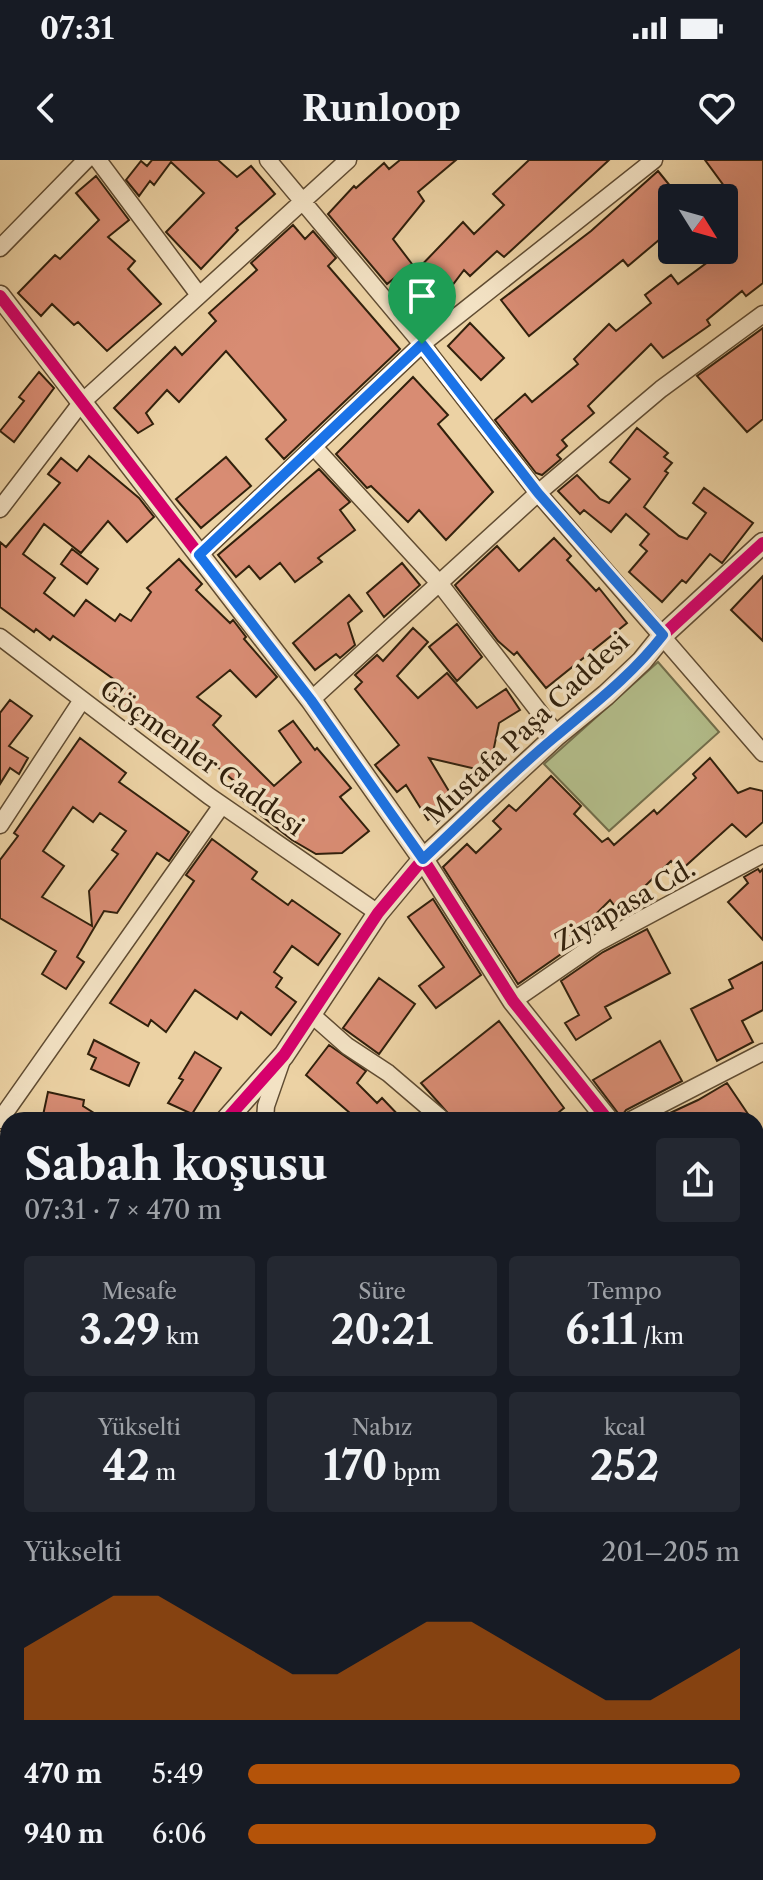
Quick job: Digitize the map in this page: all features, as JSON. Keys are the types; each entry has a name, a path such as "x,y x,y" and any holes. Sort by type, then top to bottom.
{"street":[{"path":"0,248 86,160"},
{"path":"98,160 199,295"},
{"path":"268,160 422,344 538,493 763,753"},
{"path":"0,509 81,403 348,160"},
{"path":"199,555 422,344 654,160"},
{"path":"0,296 311,700 423,859 513,1001 602,1112"},
{"path":"311,700 538,493 661,389 763,314"},
{"path":"314,447 440,584 557,735"},
{"name":"Mustafa Paşa Caddesi","path":"233,1112 284,1055 378,913 423,859 557,735 615,687 663,635 759,551"},
{"name":"Göçmenler Caddesi","path":"0,637 222,805 378,913"},
{"path":"0,825 82,700"},
{"path":"6,1112 222,805"},
{"name":"Ziyapasa Cd.","path":"513,1001 597,943 763,854"},
{"path":"312,1015 433,1112"},
{"path":"647,1112 763,1052"},
{"path":"266,1112 284,1055"}],"green space":[{"path":"658,662 719,732 609,831 544,764"}],"building":[{"path":"152,160 218,160 237,177 251,166 275,194 236,228 238,230 201,269 166,232 204,193 171,162 154,185 150,181 139,196 126,180 141,161 147,166"},
{"path":"400,160 456,160 418,192 424,201 393,239 412,264 387,284 328,214 354,186 356,188 384,163 389,169"},
{"path":"529,160 609,160 504,257 497,251 470,276 464,270 445,295 415,272 463,222 474,234 504,205 493,194"},
{"path":"705,160 763,160 763,283 746,296 742,291 707,320 710,325 663,358 651,344 588,406 594,413 562,440 567,446 557,455 561,459 542,475 536,473 495,420 525,394 532,402 578,364 574,359 609,324 616,331 651,303 645,295 671,275 678,284 705,264 738,264 738,184 723,184"},
{"path":"658,171 669,184 658,184 658,241 628,266 623,260 529,336 501,300 591,231"},
{"path":"96,176 129,220 108,237 135,261 128,269 161,304 107,351 78,322 74,325 52,304 41,316 18,293 55,255 60,259 99,220 76,193"},
{"path":"293,225 305,239 313,231 336,258 328,266 400,349 284,459 266,439 286,420 226,351 179,402 167,390 146,413 153,424 138,433 114,408 175,347 182,355 216,321 209,313 257,270 251,263"},
{"path":"470,323 504,358 481,380 448,346"},
{"path":"763,328 763,419 747,432 697,376"},
{"path":"39,372 54,388 14,442 0,431 24,401 19,397"},
{"path":"413,377 448,415 438,424 493,492 446,540 419,510 408,522 371,486 367,488 336,454"},
{"path":"637,428 668,453 664,457 672,463 644,507 679,536 687,539 706,513 693,503 704,488 753,523 722,563 710,554 686,583 682,580 662,602 629,572 647,551 640,545 649,534 626,514 611,532 584,510 580,514 558,491 577,475 600,499 609,503 630,479 610,462"},
{"path":"89,456 139,498 154,517 127,542 108,521 81,553 44,524 23,554 55,578 44,593 74,616 86,600 115,621 120,614 131,621 151,592 147,588 179,559 202,584 196,590 230,623 233,620 246,637 244,639 277,677 256,697 230,670 197,697 221,716 213,725 274,786 301,762 279,731 293,721 351,788 340,797 369,831 342,853 316,854 292,840 245,803 229,785 234,781 202,754 195,763 128,707 123,713 106,699 119,683 53,636 50,640 36,629 34,632 0,607 0,542 6,547 60,483 48,474 61,458 77,471"},
{"path":"226,457 251,486 201,528 176,499"},
{"path":"319,469 350,502 340,510 355,530 318,558 322,562 295,582 280,563 260,579 249,566 236,577 218,555"},
{"path":"554,538 571,556 567,560 596,591 599,588 627,623 546,688 517,652 514,655 498,641 455,585 497,546 519,571"},
{"path":"72,549 98,569 87,584 61,564"},
{"path":"402,563 420,585 384,617 367,593"},
{"path":"763,576 763,641 731,610"},
{"path":"349,595 362,611 348,623 355,645 340,658 336,654 315,670 293,643"},
{"path":"457,624 482,657 457,681 429,647"},
{"path":"413,628 428,642 397,676 418,698 447,673 477,708 506,689 520,710 499,723 489,772 429,758 456,803 428,820 406,785 397,792 375,765 399,745 355,689 362,682 355,675 377,655 383,661"},
{"path":"10,700 32,716 9,746 28,758 19,774 10,768 0,784 0,713"},
{"path":"80,738 126,773 119,782 189,832 169,861 157,853 117,913 104,911 77,957 84,962 66,989 42,974 56,951 0,918 0,860 18,836 14,833","holes":["73,807 93,822 100,813 126,831 112,850 118,854 89,891 92,926 42,897 64,866 43,851"]},
{"path":"710,758 738,793 750,788 763,791 763,822 746,837 732,824 680,871 671,861 645,886 656,899 623,917 610,900 581,929 587,936 518,984 443,867 467,844 476,853 501,829 493,821 509,805 516,811 551,776 581,806 574,814 602,842 608,838 614,845 654,810 657,814 696,778 693,774"},
{"path":"212,839 257,872 252,879 288,905 292,900 340,934 318,965 292,946 274,972 282,978 276,987 296,1002 271,1035 241,1012 237,1019 195,990 166,1032 151,1020 148,1026 110,1003 194,881 186,875"},
{"path":"758,869 760,872 763,869 763,940 728,902 748,883 744,877"},
{"path":"433,899 481,975 436,1008 419,986 444,967 408,917"},
{"path":"647,929 670,973 605,1007 611,1018 576,1040 565,1023 579,1015 561,981 603,952"},
{"path":"763,962 763,1010 742,1021 753,1042 717,1061 691,1009 733,988 729,980"},
{"path":"379,978 415,1004 379,1054 343,1028"},
{"path":"499,1021 564,1108 559,1112 447,1112 421,1083"},
{"path":"94,1040 139,1063 129,1086 91,1069 96,1058 88,1054"},
{"path":"660,1041 682,1081 625,1112 617,1112 593,1080"},
{"path":"329,1045 366,1071 357,1083 377,1103 382,1098 395,1112 349,1112 306,1075"},
{"path":"195,1052 221,1068 193,1112 168,1103 183,1080 179,1078"},
{"path":"727,1083 747,1112 672,1112"},
{"path":"48,1092 84,1100 83,1106 92,1112 44,1112"}],"cycle path":[{"path":"0,296 311,700 423,859 513,1001 602,1112"},
{"path":"233,1112 284,1055 378,913 423,859 557,735 606,695 642,661 663,635 763,543"}],"route":[{"path":"422,344 538,493 663,635 642,661 606,695 557,735 423,859 311,700 199,555 422,344"}]}
